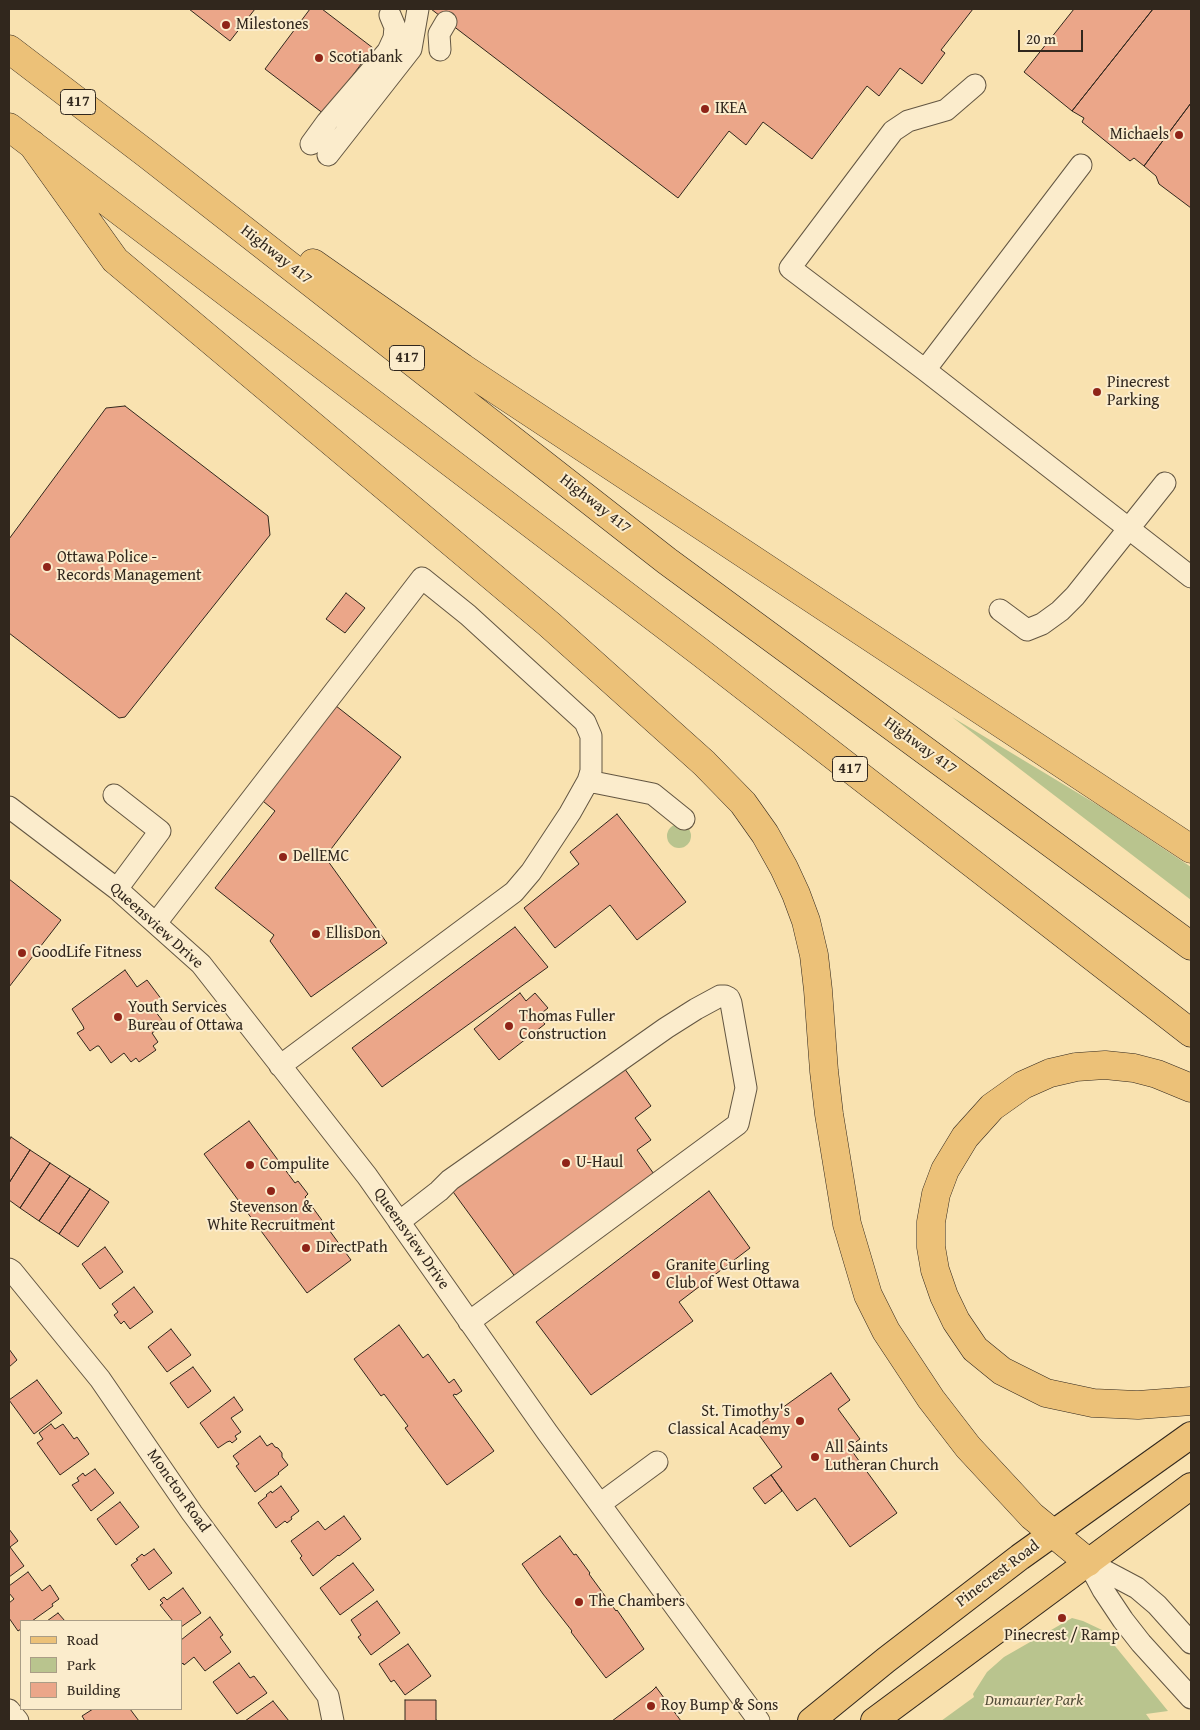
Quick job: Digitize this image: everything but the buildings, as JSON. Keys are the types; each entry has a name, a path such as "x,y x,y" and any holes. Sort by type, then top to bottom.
{"highway":[{"name":"Highway 417","path":"9,50 148,155 667,561 1191,946"},
{"name":"417","path":"9,127 708,658 1191,1033"},
{"path":"32,144 115,260 550,625 704,763 743,803 765,834 784,868 806,920 814,955 829,1114 847,1224 868,1295 886,1331 931,1399 968,1447 1032,1516 1088,1562"},
{"path":"148,155 211,191 463,368 1191,850"},
{"path":"1191,1088 1157,1074 1134,1068 1105,1065 1076,1067 1050,1074 1023,1085 1005,1096 977,1122 965,1138 945,1170 936,1194 930,1222 931,1247 935,1270 944,1296 956,1321 975,1348 1002,1372 1046,1393 1092,1403 1138,1405 1191,1401"}],"main road":[{"name":"Pinecrest Road","path":"810,1721 886,1660 1052,1533 1191,1435"},
{"path":"874,1721 1191,1486"}],"street":[{"path":"390,15 394,27 394,38 388,51 327,122 320,150 411,49 418,9"},
{"path":"440,50 439,34 446,22"},
{"path":"975,85 946,110 908,121 893,131 790,268 925,370 1191,578"},
{"path":"925,370 1081,165"},
{"path":"1000,610 1027,630 1042,624 1060,611 1075,596 1165,483"},
{"path":"156,923 422,578 468,615 585,722 591,736 591,771 588,781 570,813 531,872 514,892 280,1066"},
{"path":"588,781 654,794 684,819"},
{"path":"114,795 160,830 117,889"},
{"name":"Queensview Drive","path":"9,807 117,889 201,964 366,1176 600,1504 759,1721"},
{"path":"399,1222 439,1192 450,1180 666,1028 720,996 729,998 732,1002 746,1088 738,1124 469,1322"},
{"name":"Moncton Road","path":"9,1269 100,1379 192,1513 328,1696 333,1721"},
{"path":"600,1504 657,1462"},
{"path":"1088,1562 1137,1588 1157,1605 1191,1642"},
{"path":"1088,1562 1103,1590 1123,1620 1141,1643 1191,1698"},
{"path":"9,1710 18,1721"}],"green space":[{"path":"952,717 1101,807 1191,867 1191,900"},
{"path":"679,824 687,828 691,836 687,844 679,848 671,844 667,836 671,828"},
{"name":"Dumaurier Park","path":"1072,1618 1102,1630 1168,1711 1146,1714 1151,1721 941,1721 974,1697 973,1694 987,1672 1004,1657"}],"place":[{"name":"Milestones","path":"226,25"},
{"name":"Scotiabank","path":"319,58"},
{"name":"IKEA","path":"705,109"},
{"name":"Michaels","path":"1179,135"},
{"name":"Pinecrest Parking","path":"1097,392"},
{"name":"Ottawa Police - Records Management","path":"47,567"},
{"name":"DellEMC","path":"283,857"},
{"name":"EllisDon","path":"316,934"},
{"name":"GoodLife Fitness","path":"22,953"},
{"name":"Youth Services Bureau of Ottawa","path":"118,1017"},
{"name":"Thomas Fuller Construction","path":"509,1026"},
{"name":"U-Haul","path":"566,1163"},
{"name":"Compulite","path":"250,1165"},
{"name":"Stevenson & White Recruitment","path":"271,1191"},
{"name":"DirectPath","path":"306,1248"},
{"name":"Granite Curling Club of West Ottawa","path":"656,1275"},
{"name":"St. Timothy's Classical Academy","path":"800,1421"},
{"name":"All Saints Lutheran Church","path":"815,1457"},
{"name":"The Chambers","path":"579,1602"},
{"name":"Pinecrest / Ramp","path":"1062,1618"},
{"name":"Roy Bump & Sons","path":"651,1706"}]}
